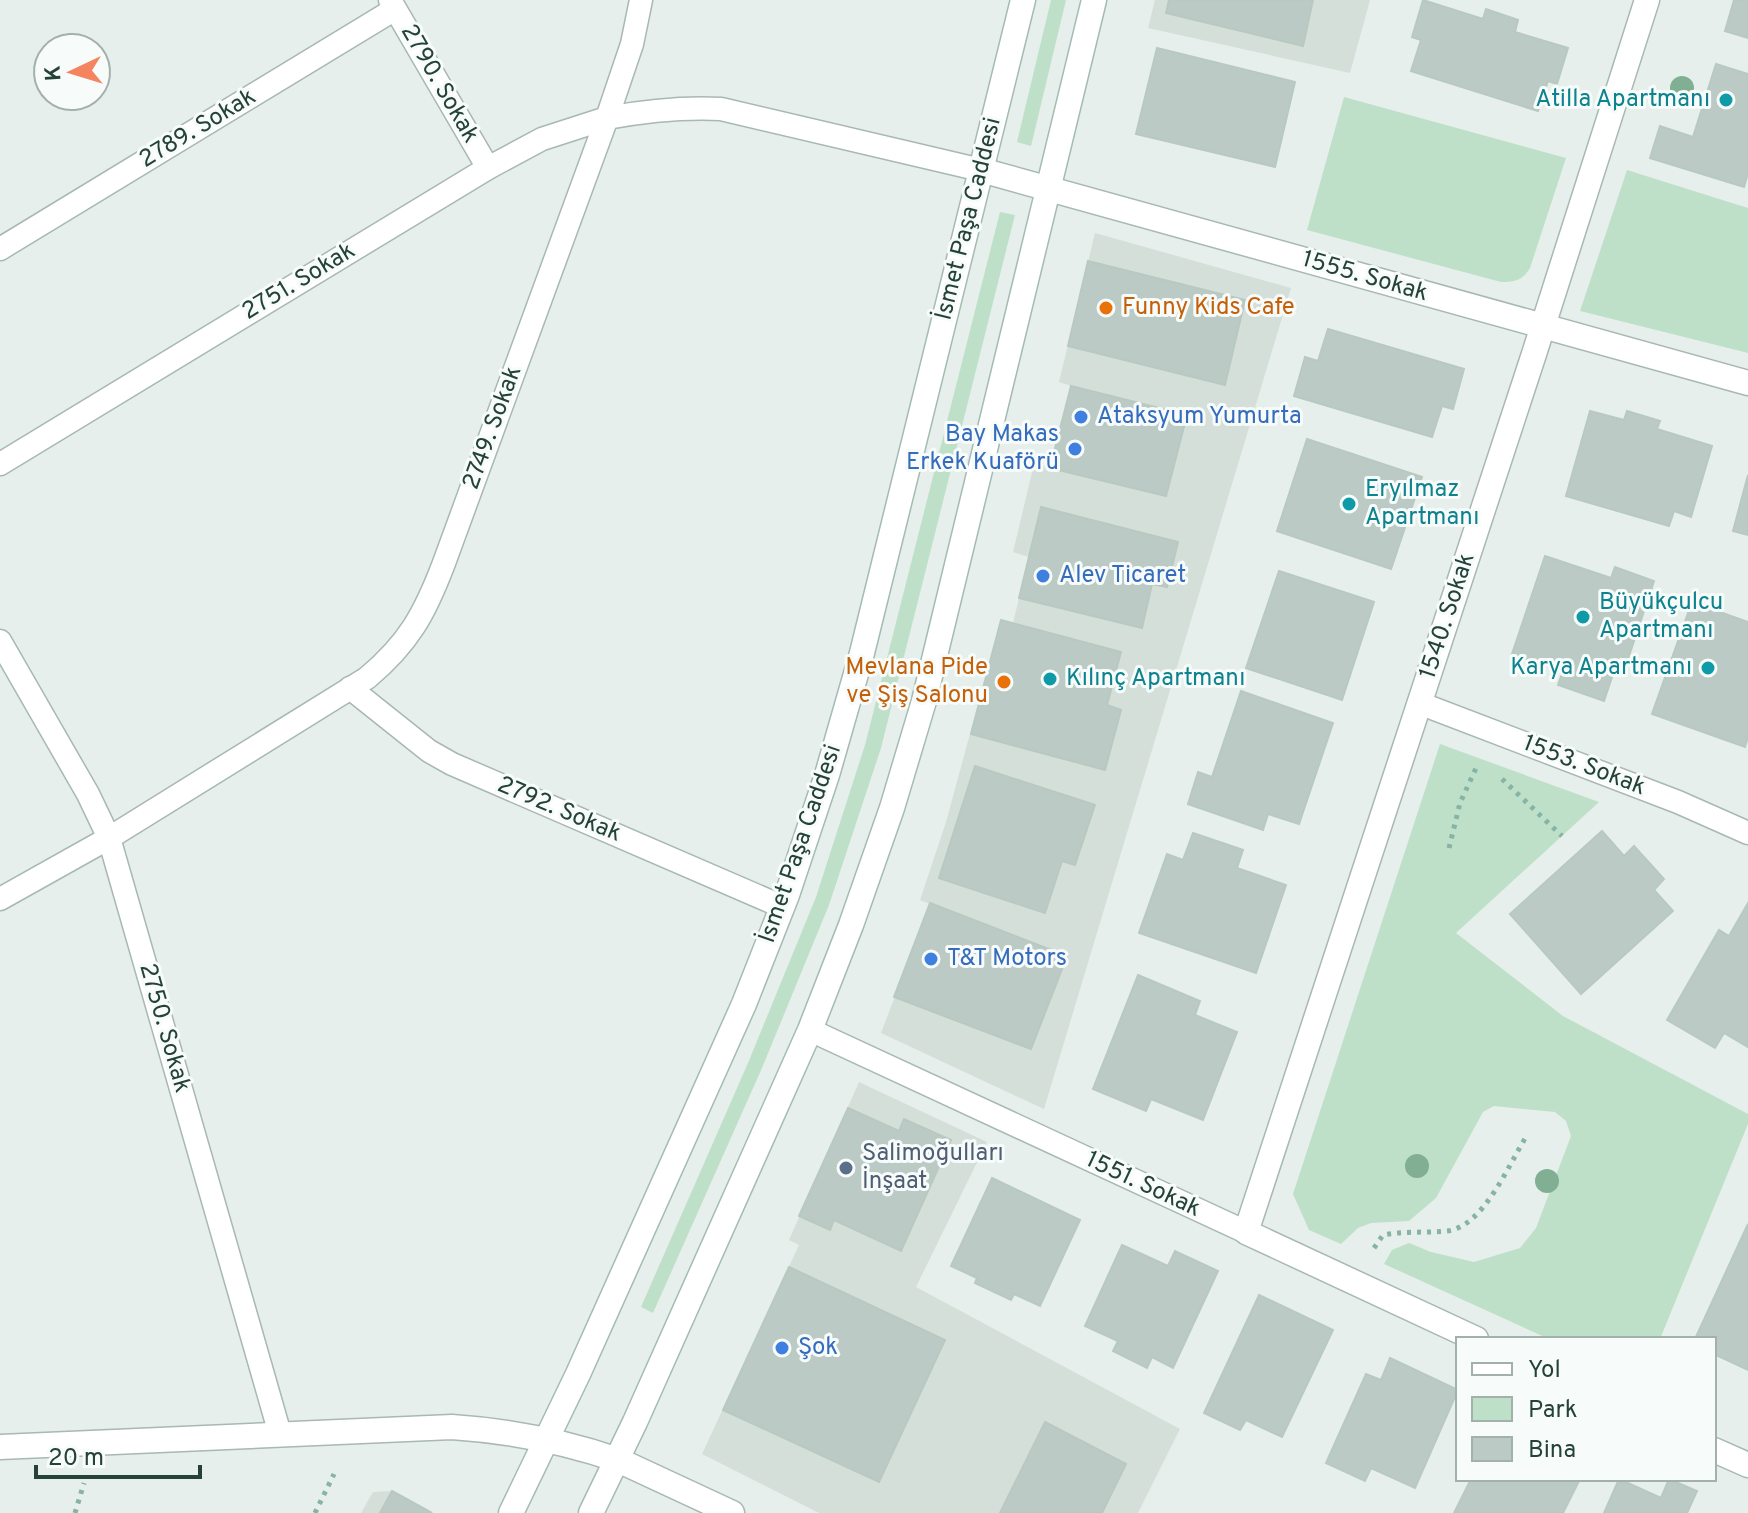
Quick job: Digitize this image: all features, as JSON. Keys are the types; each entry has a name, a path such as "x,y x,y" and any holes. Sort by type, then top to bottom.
{"main road":[{"name":"İsmet Paşa Caddesi","path":"511,1513 548,1439 744,1004 783,907 827,775 862,653 1023,0"},
{"path":"591,1513 618,1460 810,1030 857,911 892,808 924,701 1094,0"},
{"name":"1540. Sokak","path":"1246,1232 1647,0"},
{"name":"1555. Sokak","path":"981,170 1748,383"},
{"name":"1551. Sokak","path":"1246,1232 1472,1337"},
{"path":"0,1447 452,1427 490,1429 548,1439 618,1460 732,1513"},
{"path":"1716,1451 1748,1465"}],"lane":[{"name":"2749. Sokak","path":"0,899 109,838 350,688 392,657 413,631 430,599 607,118 632,44 641,0"},
{"name":"2790. Sokak","path":"393,4 488,168"},
{"name":"2789. Sokak","path":"0,249 393,4"},
{"path":"607,118 688,107 721,109 981,170"},
{"name":"2751. Sokak","path":"0,464 488,168 542,139 607,118"},
{"name":"2750. Sokak","path":"0,641 88,794 109,838 280,1434"},
{"name":"2792. Sokak","path":"350,688 429,751 452,764 783,907"},
{"name":"1553. Sokak","path":"1419,703 1678,802 1748,833"},
{"name":"1551. Sokak","path":"810,1030 1246,1232"}],"path":[{"path":"1449,848 1460,803 1481,759"},
{"path":"1357,1284 1383,1235 1449,1231 1467,1225 1480,1212 1526,1137"}],"shaded area":[{"path":"1155,0 1370,0 1350,73 1148,28"},
{"path":"1095,233 1291,288 1044,1109 881,1033 930,904 920,900 946,822 1001,620 1013,623 1029,557 1013,552 1034,464 1051,467 1071,386 1059,382"},
{"path":"859,1082 987,1142 916,1287 1180,1429 1138,1513 819,1513 702,1454 799,1245 789,1240"},
{"path":"392,1491 432,1513 361,1513 373,1492"}],"green space":[{"path":"1051,0 1066,0 1031,146 1017,142"},
{"path":"1344,97 1566,158 1530,268 1521,278 1501,282 1307,230"},
{"path":"1627,170 1748,208 1748,353 1580,311"},
{"path":"1000,212 1015,215 881,748 829,905 762,1068 653,1313 641,1307 748,1063 816,897 865,745"},
{"path":"1440,744 1599,802 1456,933 1563,1016 1748,1114 1748,1124 1661,1337 1545,1337 1384,1264 1392,1250 1409,1243 1431,1252 1474,1262 1520,1248 1536,1228 1571,1136 1566,1121 1555,1112 1494,1106 1483,1112 1436,1198 1409,1221 1371,1223 1358,1228 1341,1244 1309,1230 1293,1194"}],"building":[{"path":"1169,0 1313,0 1303,46 1166,13"},
{"path":"1423,0 1483,19 1486,9 1518,20 1515,32 1568,48 1557,84 1548,81 1538,111 1411,71 1421,40 1412,37"},
{"path":"1734,0 1748,0 1748,38 1725,31"},
{"path":"1157,48 1295,82 1275,167 1136,134"},
{"name":"Atilla Apartmanı","path":"1716,64 1748,74 1748,173 1744,187 1650,158 1660,126 1693,137"},
{"path":"1088,261 1245,300 1225,385 1068,346"},
{"path":"1328,329 1464,369 1453,409 1442,406 1432,437 1294,396 1305,357 1318,361"},
{"path":"1071,386 1187,415 1166,496 1050,468"},
{"path":"1590,411 1624,420 1627,411 1660,421 1657,429 1712,446 1691,517 1674,511 1669,526 1566,496"},
{"name":"Eryılmaz Apartmanı","path":"1307,439 1422,477 1391,569 1277,531"},
{"path":"1748,475 1748,535 1733,531"},
{"path":"1041,507 1178,542 1167,587 1152,584 1142,628 1019,598"},
{"name":"Büyükçulcu Apartmanı","path":"1545,556 1611,578 1615,567 1654,581 1628,659 1619,656 1604,701 1558,685 1563,671 1512,654"},
{"path":"1279,571 1374,602 1342,700 1246,668"},
{"name":"Karya Apartmanı","path":"1692,602 1748,622 1748,737 1745,747 1652,714"},
{"name":"Kılınç Apartmanı","path":"1001,620 1121,652 1107,705 1121,710 1105,770 971,734"},
{"path":"1241,691 1333,723 1299,824 1268,814 1263,830 1188,804 1198,772 1212,777"},
{"path":"975,766 1095,805 1075,865 1062,861 1045,913 939,878"},
{"path":"1602,831 1624,856 1634,846 1664,879 1654,890 1673,911 1581,994 1510,914"},
{"path":"1193,833 1243,850 1237,868 1286,885 1256,973 1139,933 1167,854 1183,860"},
{"path":"930,903 1067,956 1031,1049 894,997"},
{"path":"1748,903 1748,1047 1724,1033 1715,1048 1667,1020 1719,930 1729,936"},
{"path":"1138,975 1200,1001 1195,1015 1237,1032 1203,1120 1151,1099 1146,1111 1093,1089"},
{"path":"848,1108 899,1131 904,1119 951,1140 901,1251 834,1220 830,1230 799,1216"},
{"path":"992,1178 1080,1220 1040,1306 1014,1294 1011,1300 975,1283 977,1278 951,1266"},
{"path":"1748,1224 1748,1370 1716,1355 1716,1337 1696,1337"},
{"path":"1122,1245 1168,1266 1175,1251 1218,1271 1173,1368 1152,1357 1147,1368 1113,1351 1118,1341 1085,1326"},
{"path":"789,1267 945,1340 879,1482 723,1410"},
{"path":"1259,1295 1333,1330 1282,1437 1246,1420 1240,1430 1204,1413"},
{"path":"1390,1358 1456,1389 1415,1488 1371,1468 1365,1481 1326,1463 1366,1374 1381,1380"},
{"path":"1045,1422 1126,1464 1102,1513 1000,1513"},
{"path":"1470,1481 1579,1481 1563,1513 1454,1513"},
{"path":"1618,1481 1661,1498 1668,1481 1697,1491 1687,1513 1604,1513"},
{"path":"392,1491 432,1513 380,1513"}],"place":[{"name":"Atilla Apartmanı","path":"1726,100"},
{"name":"Funny Kids Cafe","path":"1106,308"},
{"name":"Ataksyum Yumurta","path":"1081,417"},
{"name":"Bay Makas Erkek Kuaförü","path":"1075,449"},
{"name":"Eryılmaz Apartmanı","path":"1349,504"},
{"name":"Alev Ticaret","path":"1043,576"},
{"name":"Büyükçulcu Apartmanı","path":"1583,617"},
{"name":"Karya Apartmanı","path":"1708,668"},
{"name":"Kılınç Apartmanı","path":"1050,679"},
{"name":"Mevlana Pide ve Şiş Salonu","path":"1004,682"},
{"name":"T&T Motors","path":"931,959"},
{"name":"Salimoğulları İnşaat","path":"846,1168"},
{"name":"Şok","path":"782,1348"}]}
